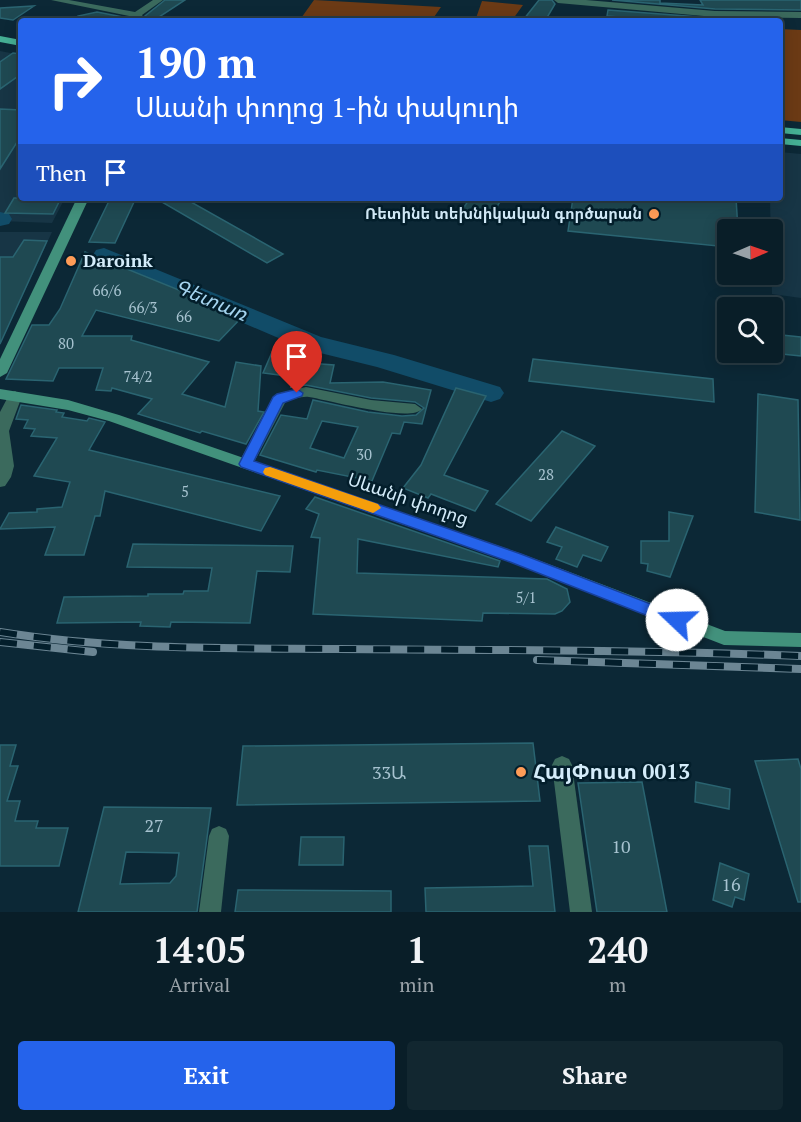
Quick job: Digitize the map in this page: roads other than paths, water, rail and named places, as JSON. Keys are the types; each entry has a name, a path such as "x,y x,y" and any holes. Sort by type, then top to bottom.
{"main road":[{"path":"0,29 18,32"},
{"path":"0,39 18,41"},
{"path":"783,130 801,132"},
{"path":"783,141 801,143"}],"street":[{"path":"55,0 139,18 159,0"},
{"path":"558,0 716,14 801,15"},
{"path":"0,373 82,201"},
{"path":"246,464 281,397 306,392 370,405 415,409"},
{"path":"0,482 6,471 1,439 8,395"},
{"name":"Սևանի փողոց","path":"8,395 68,405 114,418 516,558 724,638 801,640"},
{"path":"562,765 581,912"},
{"path":"210,912 219,836"}],"waterway":[{"name":"Գետառ","path":"104,255 313,343 385,361 491,393"}],"railway":[{"path":"0,632 84,642 169,647 628,651 801,656"},
{"path":"0,642 93,652"},
{"path":"537,660 801,669"}],"place":[{"name":"Ռետինե տեխնիկական գործարան","path":"654,214"},
{"name":"Daroink","path":"71,261"},
{"name":"ՀայՓոստ 0013","path":"521,772"}]}
